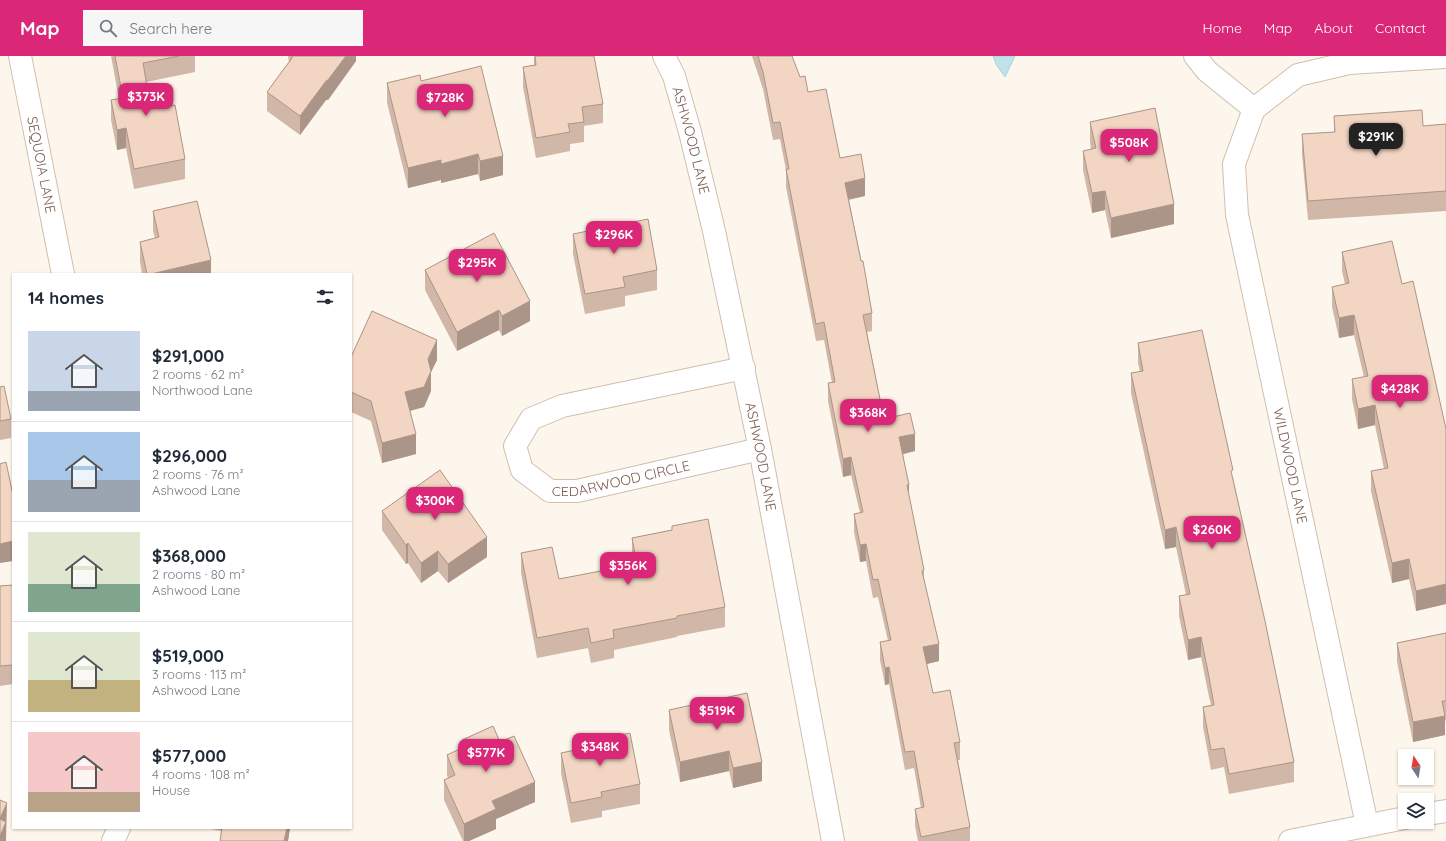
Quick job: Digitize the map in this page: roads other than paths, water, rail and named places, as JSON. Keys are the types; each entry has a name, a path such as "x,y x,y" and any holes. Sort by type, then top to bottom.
{"street":[{"name":"SEQUOIA LANE","path":"20,56 63,273"},
{"name":"ASHWOOD LANE","path":"664,56 674,76 690,132 744,368 833,841"},
{"path":"1195,56 1207,71 1254,109 1298,75 1348,63 1446,57"},
{"name":"WILDWOOD LANE","path":"1254,109 1234,164 1237,215 1367,825"},
{"name":"CEDARWOOD CIRCLE","path":"744,368 562,406 531,419 515,446 522,470 550,491 577,491 760,450"},
{"path":"1434,813 1446,810"},
{"path":"1290,841 1398,819"},
{"path":"113,841 119,829"}],"water":[{"path":"993,56 1015,56 1005,77 996,64"}]}
